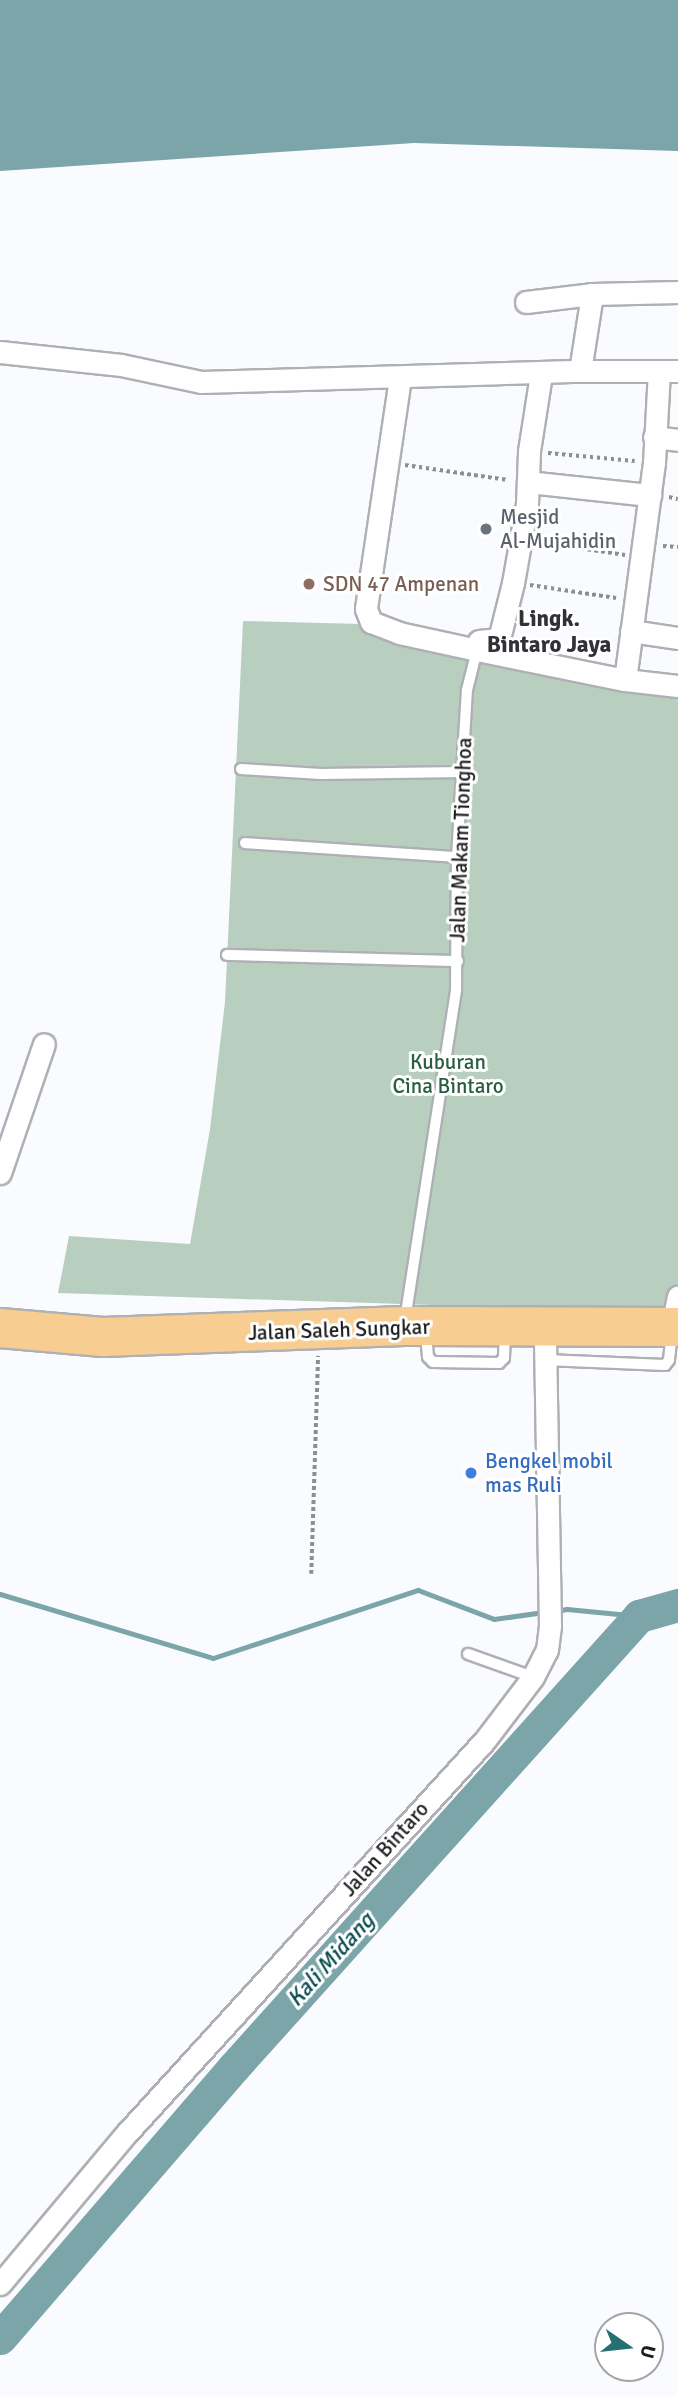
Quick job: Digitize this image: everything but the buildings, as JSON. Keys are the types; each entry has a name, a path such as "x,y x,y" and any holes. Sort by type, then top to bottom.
{"highway":[{"name":"Jalan Saleh Sungkar","path":"0,1328 103,1337 415,1327 505,1329 545,1343 676,1317"}],"street":[{"path":"526,302 592,294 678,292"},
{"path":"580,371 592,294"},
{"path":"0,352 121,365 201,382 668,371 654,437 654,463 625,680"},
{"path":"477,650 479,641 499,639 513,583 527,504 529,452 541,374"},
{"path":"400,378 366,609 371,622 398,633 477,650 625,680 678,686"},
{"path":"654,437 678,440"},
{"path":"528,482 650,495"},
{"path":"631,631 678,638"},
{"path":"0,1174 44,1044"},
{"name":"Jalan Bintaro","path":"0,2284 125,2135 485,1740 533,1677 547,1650 550,1615 545,1343"}],"lane":[{"name":"Jalan Makam Tionghoa","path":"415,1327 458,961 455,940 457,857 467,690 477,650"},
{"path":"241,769 321,774 462,772"},
{"path":"245,843 457,857"},
{"path":"227,955 458,961"},
{"path":"468,1654 533,1677"}],"path":[{"path":"529,452 654,463"},
{"path":"389,463 528,482"},
{"path":"520,540 641,557"},
{"path":"513,583 635,601"},
{"path":"311,1574 316,1485 317,1331"}],"green space":[{"name":"Kuburan Cina Bintaro","path":"243,621 362,624 413,645 678,698 678,1313 58,1293 69,1236 190,1244 210,1129 225,1002"}],"water":[{"path":"0,0 678,0 678,151 414,143 0,171"}],"waterway":[{"path":"0,1594 213,1658 418,1590 494,1619 544,1612"},
{"name":"Kali Midang","path":"0,2338 233,2068 639,1616 678,1605"},
{"path":"554,1611 567,1609 639,1616"}],"place":[{"name":"Mesjid Al-Mujahidin","path":"486,529"},
{"name":"SDN 47 Ampenan","path":"309,584"},
{"name":"Bengkel mobil mas Ruli","path":"471,1473"}],"district":[{"name":"Lingk. Bintaro Jaya","path":"549,632"}]}
